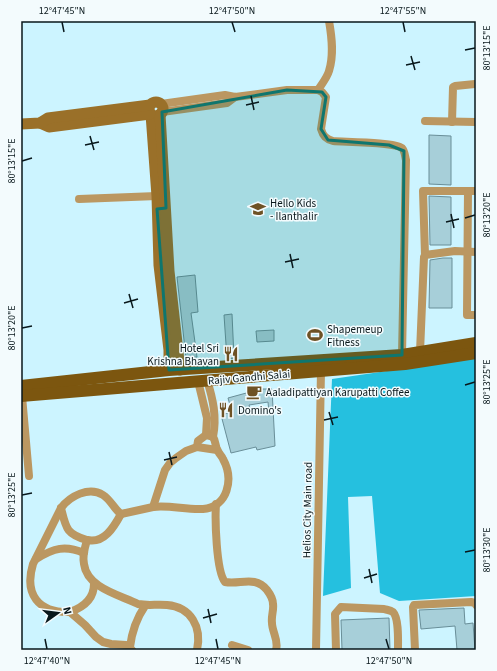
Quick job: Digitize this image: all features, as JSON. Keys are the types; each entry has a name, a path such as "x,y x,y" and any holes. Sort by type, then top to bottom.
{"main road":[{"name":"Rajiv Gandhi Salai","path":"21,393 174,370 402,355 476,343"},
{"name":"Rajiv Gandhi Salai","path":"21,393 203,381 405,364 476,353"}],"street":[{"path":"318,90 329,73 332,53 331,34 328,21"},
{"path":"452,122 452,87 475,84"},
{"path":"21,124 40,123 49,127 159,110 225,95 235,97 288,90 318,90 322,92 326,97 321,129 322,134 328,140 389,145 402,148 404,151 406,160 402,355"},
{"path":"159,110 157,196 162,209"},
{"path":"159,110 165,271 176,342 174,370"},
{"path":"425,121 476,122"},
{"path":"420,352 425,255 423,191 472,191 472,252 467,315 476,315"},
{"path":"79,199 157,196"},
{"path":"425,255 455,251 472,252"},
{"name":"Helios City Main road","path":"316,650 321,370"},
{"path":"197,447 198,441 209,436 216,419 213,401 203,381"},
{"path":"21,393 29,476"},
{"path":"61,508 70,532 78,537 96,541 106,535 115,525 121,514 163,506 201,509 210,508 225,496 228,486 224,459 209,436"},
{"path":"153,507 165,470 170,463 186,451 197,447 217,450"},
{"path":"94,584 94,591 90,600 82,607 70,612 58,613 44,608 36,601 30,586 30,574 65,502 73,497 88,492 97,493 104,496 121,514"},
{"path":"216,504 215,520 218,555 223,578 226,582 249,581 259,583 270,594 274,604 272,625 278,645 276,650"},
{"path":"87,540 84,553 84,564 88,576 94,584 145,606 167,605 182,608 194,621 199,638 198,650"},
{"path":"36,559 47,552 62,548 75,549 84,553"},
{"path":"415,650 414,605 474,602 476,605"},
{"path":"70,612 103,642 122,644 131,648 131,635 137,618 145,606"},
{"path":"336,650 335,614 341,607 384,609 393,613 396,619 398,650"},
{"path":"232,645 248,650"}],"highlighted area":[{"path":"287,90 322,92 326,97 321,129 328,140 389,145 404,151 402,355 169,370 157,209 166,208 162,112"}],"shaded area":[{"path":"476,358 476,596 399,601 380,593 372,496 348,497 351,588 323,596 332,379"}],"building":[{"path":"429,135 451,136 451,185 429,184"},
{"path":"429,196 451,197 451,245 430,245"},
{"path":"452,258 452,308 429,308 430,260"},
{"path":"195,275 198,312 191,313 197,357 186,358 177,277"},
{"path":"232,314 234,358 227,359 224,315"},
{"path":"274,330 274,341 257,342 256,331"},
{"path":"272,389 275,446 257,450 256,447 231,453 221,415 232,412 228,398 250,392 249,390","holes":["268,402 269,413 252,415 249,405"]},
{"path":"464,608 465,624 473,623 475,650 457,650 455,626 421,629 419,610"},
{"path":"389,618 390,650 342,650 341,620"}],"place":[{"name":"Hello Kids - Ilanthalir","path":"258,209"},
{"name":"Shapemeup Fitness","path":"315,335"},
{"name":"Hotel Sri Krishna Bhavan","path":"231,354"},
{"name":"Aaladipattiyan Karupatti Coffee","path":"254,392"},
{"name":"Domino's","path":"226,410"}]}
